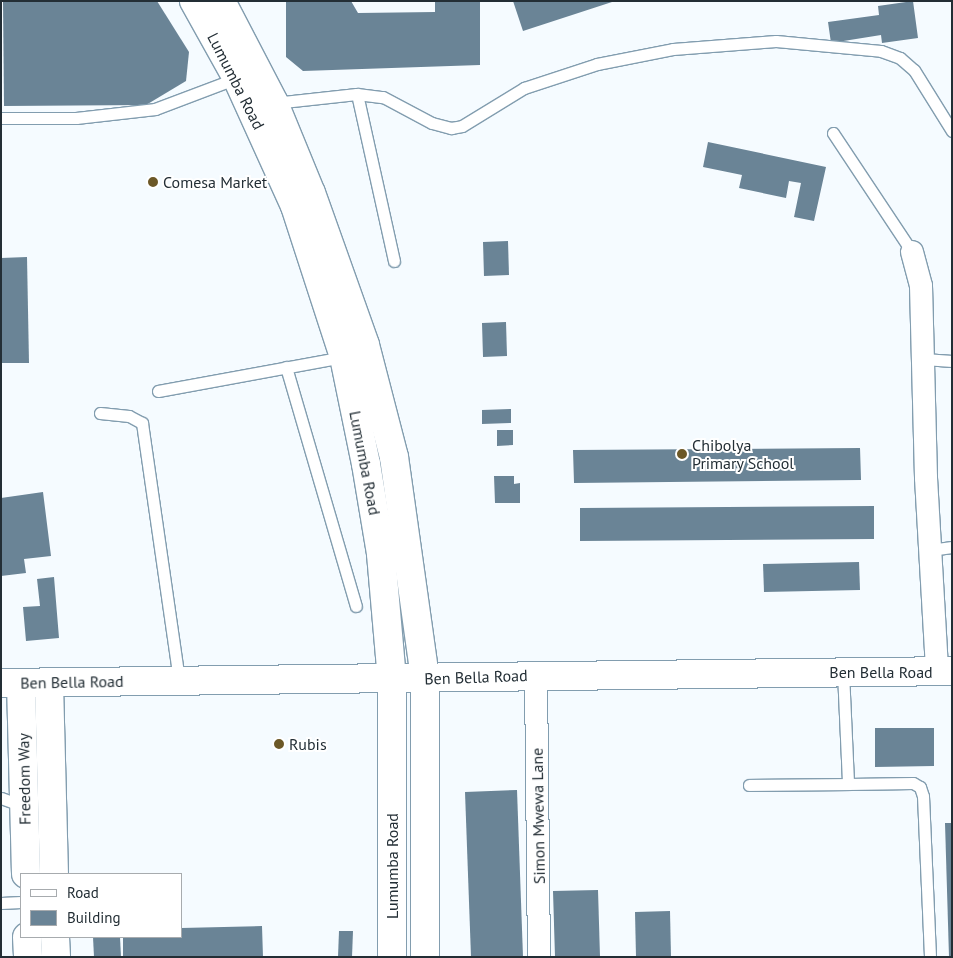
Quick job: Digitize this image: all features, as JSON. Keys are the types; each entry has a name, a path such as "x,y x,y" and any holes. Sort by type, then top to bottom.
{"main road":[{"name":"Lumumba Road","path":"194,1 237,78 295,206 344,356 381,554 392,679 392,957"},
{"name":"Lumumba Road","path":"221,1 274,103 311,193 365,345 394,457 425,678 424,957"},
{"name":"Ben Bella Road","path":"11,683 944,671"},
{"name":"Freedom Way","path":"11,683 13,802 26,873"},
{"name":"Freedom Way","path":"49,684 54,873"},
{"path":"27,938 28,957"},
{"path":"55,938 56,957"}],"street":[{"path":"912,252 921,286 924,359 941,548 944,671"},
{"name":"Simon Mwewa Lane","path":"536,675 539,957"}],"lane":[{"path":"274,103 357,94 397,102 432,123 451,128 462,126 524,88 597,64 673,49 776,41 881,51 900,58 914,70 950,122"},
{"path":"1,118 76,118 155,109 237,78"},
{"path":"357,94 394,261"},
{"path":"833,133 912,252"},
{"path":"158,391 344,356"},
{"path":"924,359 952,361"},
{"path":"286,368 356,606"},
{"path":"100,413 129,416 142,423 179,680"},
{"path":"843,672 848,784"},
{"path":"749,785 913,783 920,787 930,957"},
{"path":"1,903 20,902"}],"building":[{"path":"3,1 157,1 189,52 186,81 146,105 4,106"},
{"path":"286,1 351,1 358,13 435,12 435,1 480,1 480,65 303,71 286,57"},
{"path":"513,1 612,1 612,2 523,31"},
{"path":"913,1 918,38 882,43 881,35 831,43 828,22 879,15 878,6"},
{"path":"708,142 826,167 814,221 794,217 801,183 789,181 786,198 739,188 742,175 703,167"},
{"path":"508,241 509,275 484,276 483,242"},
{"path":"27,257 29,363 1,363 1,258"},
{"path":"506,322 507,356 483,357 482,323"},
{"path":"511,409 511,423 482,424 482,410"},
{"path":"497,430 513,430 513,445 497,446"},
{"path":"860,448 861,480 574,483 573,450"},
{"path":"494,476 514,476 514,484 520,483 520,503 495,503"},
{"path":"43,492 51,556 24,559 26,573 1,576 1,498"},
{"path":"874,506 874,539 580,541 580,508"},
{"path":"859,562 860,590 764,592 763,564"},
{"path":"54,577 59,638 26,641 23,607 40,606 37,579"},
{"path":"875,728 934,728 934,766 875,767"},
{"path":"517,790 523,957 471,957 465,792"},
{"path":"945,823 952,823 952,957 949,957"},
{"path":"598,890 600,957 555,957 553,891"},
{"path":"670,911 671,957 636,957 635,912"},
{"path":"262,926 263,957 123,957 123,938 182,938 182,928"},
{"path":"339,931 353,931 352,957 338,957"},
{"path":"93,938 120,938 121,957 94,957"}],"place":[{"name":"Comesa Market","path":"153,182"},
{"name":"Chibolya Primary School","path":"682,454"},
{"name":"Rubis","path":"279,744"}]}
